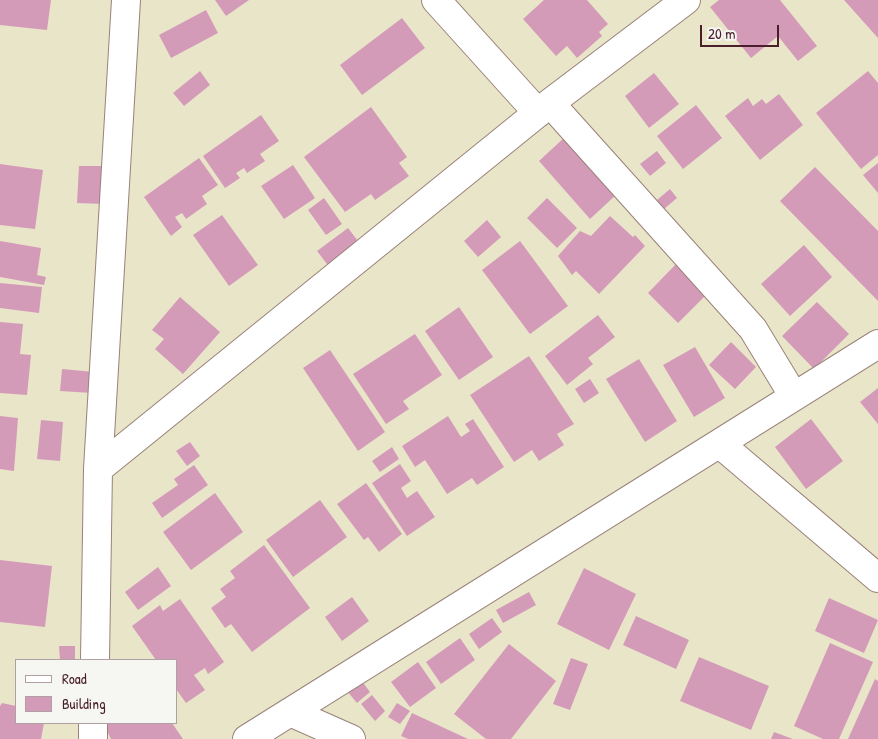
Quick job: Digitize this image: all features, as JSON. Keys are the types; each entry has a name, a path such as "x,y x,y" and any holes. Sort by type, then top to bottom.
{"street":[{"path":"94,659 98,469 126,0"},
{"path":"436,0 544,108 753,329 793,396"},
{"path":"98,469 544,108 686,0"},
{"path":"247,739 878,344"},
{"path":"720,444 878,578"},
{"path":"290,712 351,739"},
{"path":"93,724 93,739"}],"building":[{"path":"0,0 51,0 47,30 0,25"},
{"path":"215,0 249,0 226,16"},
{"path":"544,0 587,0 608,24 599,32 602,36 577,58 567,46 556,56 523,19"},
{"path":"719,0 780,0 817,46 798,61 778,36 751,58 710,7"},
{"path":"844,0 878,0 878,38"},
{"path":"206,10 218,33 171,58 159,35"},
{"path":"402,18 425,48 362,95 340,65"},
{"path":"200,71 210,85 184,106 173,93"},
{"path":"868,71 878,83 878,155 861,169 816,113"},
{"path":"654,73 679,104 649,128 625,96"},
{"path":"779,94 803,125 760,160 725,116 748,98 753,106 762,99 766,104"},
{"path":"696,105 722,138 683,169 657,136"},
{"path":"371,107 407,157 399,163 409,176 375,200 371,194 345,212 304,157"},
{"path":"261,115 279,141 260,154 265,161 247,173 244,168 236,173 240,178 225,188 203,156"},
{"path":"566,136 617,194 590,219 539,161"},
{"path":"657,151 666,163 650,176 640,164"},
{"path":"199,158 218,185 202,196 207,204 186,219 182,213 175,217 182,227 171,236 144,197"},
{"path":"878,163 878,193 863,175"},
{"path":"0,164 43,170 35,229 0,225"},
{"path":"293,165 315,198 284,219 261,186"},
{"path":"79,166 105,166 104,204 77,203"},
{"path":"815,167 878,231 878,301 780,201"},
{"path":"670,189 677,198 664,209 657,200"},
{"path":"324,198 342,224 326,235 308,210"},
{"path":"547,198 577,228 557,248 527,218"},
{"path":"222,215 258,265 229,286 193,235"},
{"path":"610,216 633,237 635,235 645,246 599,294 576,271 572,275 558,256 580,231 591,236"},
{"path":"487,220 501,237 478,257 464,241"},
{"path":"348,228 361,245 330,268 317,251"},
{"path":"0,241 41,248 37,275 46,277 44,285 0,277"},
{"path":"520,241 568,306 530,334 482,270"},
{"path":"804,245 832,277 790,316 761,284"},
{"path":"676,264 707,294 678,323 648,293"},
{"path":"0,283 42,287 39,313 0,308"},
{"path":"180,297 220,332 183,374 155,349 164,339 152,330"},
{"path":"817,302 849,334 814,369 782,336"},
{"path":"459,307 493,357 459,380 425,331"},
{"path":"598,315 615,337 588,358 593,364 567,385 545,356"},
{"path":"0,322 23,324 20,354 31,355 27,395 0,393"},
{"path":"415,334 442,375 403,401 409,409 386,424 353,374"},
{"path":"731,342 756,367 735,389 709,365"},
{"path":"695,347 725,398 694,417 663,365"},
{"path":"330,350 385,432 358,451 303,368"},
{"path":"529,356 574,424 557,434 564,445 539,461 532,450 514,462 470,395"},
{"path":"639,359 677,421 645,442 606,379"},
{"path":"62,369 94,372 92,393 60,391"},
{"path":"590,379 599,393 584,403 575,389"},
{"path":"878,388 878,424 860,402"},
{"path":"0,416 18,418 14,471 0,469"},
{"path":"448,416 461,437 470,431 465,424 473,419 504,467 477,485 472,478 447,494 425,460 415,467 402,446"},
{"path":"811,419 843,461 806,489 775,447"},
{"path":"41,420 63,422 60,461 37,459"},
{"path":"190,442 200,456 187,466 176,451"},
{"path":"392,447 399,459 380,472 372,461"},
{"path":"400,464 411,481 401,488 407,498 417,491 435,517 407,536 372,483"},
{"path":"194,465 208,485 162,518 152,503 178,485 174,479"},
{"path":"366,483 402,534 379,552 368,537 364,540 337,504"},
{"path":"215,493 243,532 191,570 163,532"},
{"path":"320,500 347,537 293,577 266,540"},
{"path":"264,545 310,608 252,652 231,624 225,628 211,608 226,597 220,589 235,578 230,571"},
{"path":"0,560 52,566 45,627 0,622"},
{"path":"158,567 171,586 138,610 125,592"},
{"path":"584,568 636,594 609,650 557,624"},
{"path":"529,592 536,605 503,623 496,610"},
{"path":"352,597 369,621 342,641 325,617"},
{"path":"829,598 878,620 864,653 815,631"},
{"path":"180,599 224,662 208,674 205,668 194,675 205,690 186,703 178,692 178,659 155,659 132,626 160,605 163,611"},
{"path":"636,616 689,640 676,669 623,645"},
{"path":"492,618 502,632 479,649 469,634"},
{"path":"460,638 475,660 441,684 426,662"},
{"path":"830,643 873,662 839,739 823,739 794,726"},
{"path":"509,644 556,681 511,739 486,739 454,714"},
{"path":"59,646 75,646 75,659 60,659"},
{"path":"699,657 769,686 751,730 680,701"},
{"path":"571,658 588,664 570,710 553,704"},
{"path":"418,662 436,688 410,707 391,682"},
{"path":"875,679 878,681 878,739 848,739"},
{"path":"361,680 370,692 357,703 347,691"},
{"path":"372,695 385,711 375,721 361,704"},
{"path":"2,703 15,706 15,724 44,724 41,739 0,739 0,706"},
{"path":"397,703 410,711 400,724 388,717"},
{"path":"412,713 468,739 408,739 401,736"},
{"path":"104,724 173,724 183,739 111,739"},
{"path":"774,732 793,739 771,739"}]}
